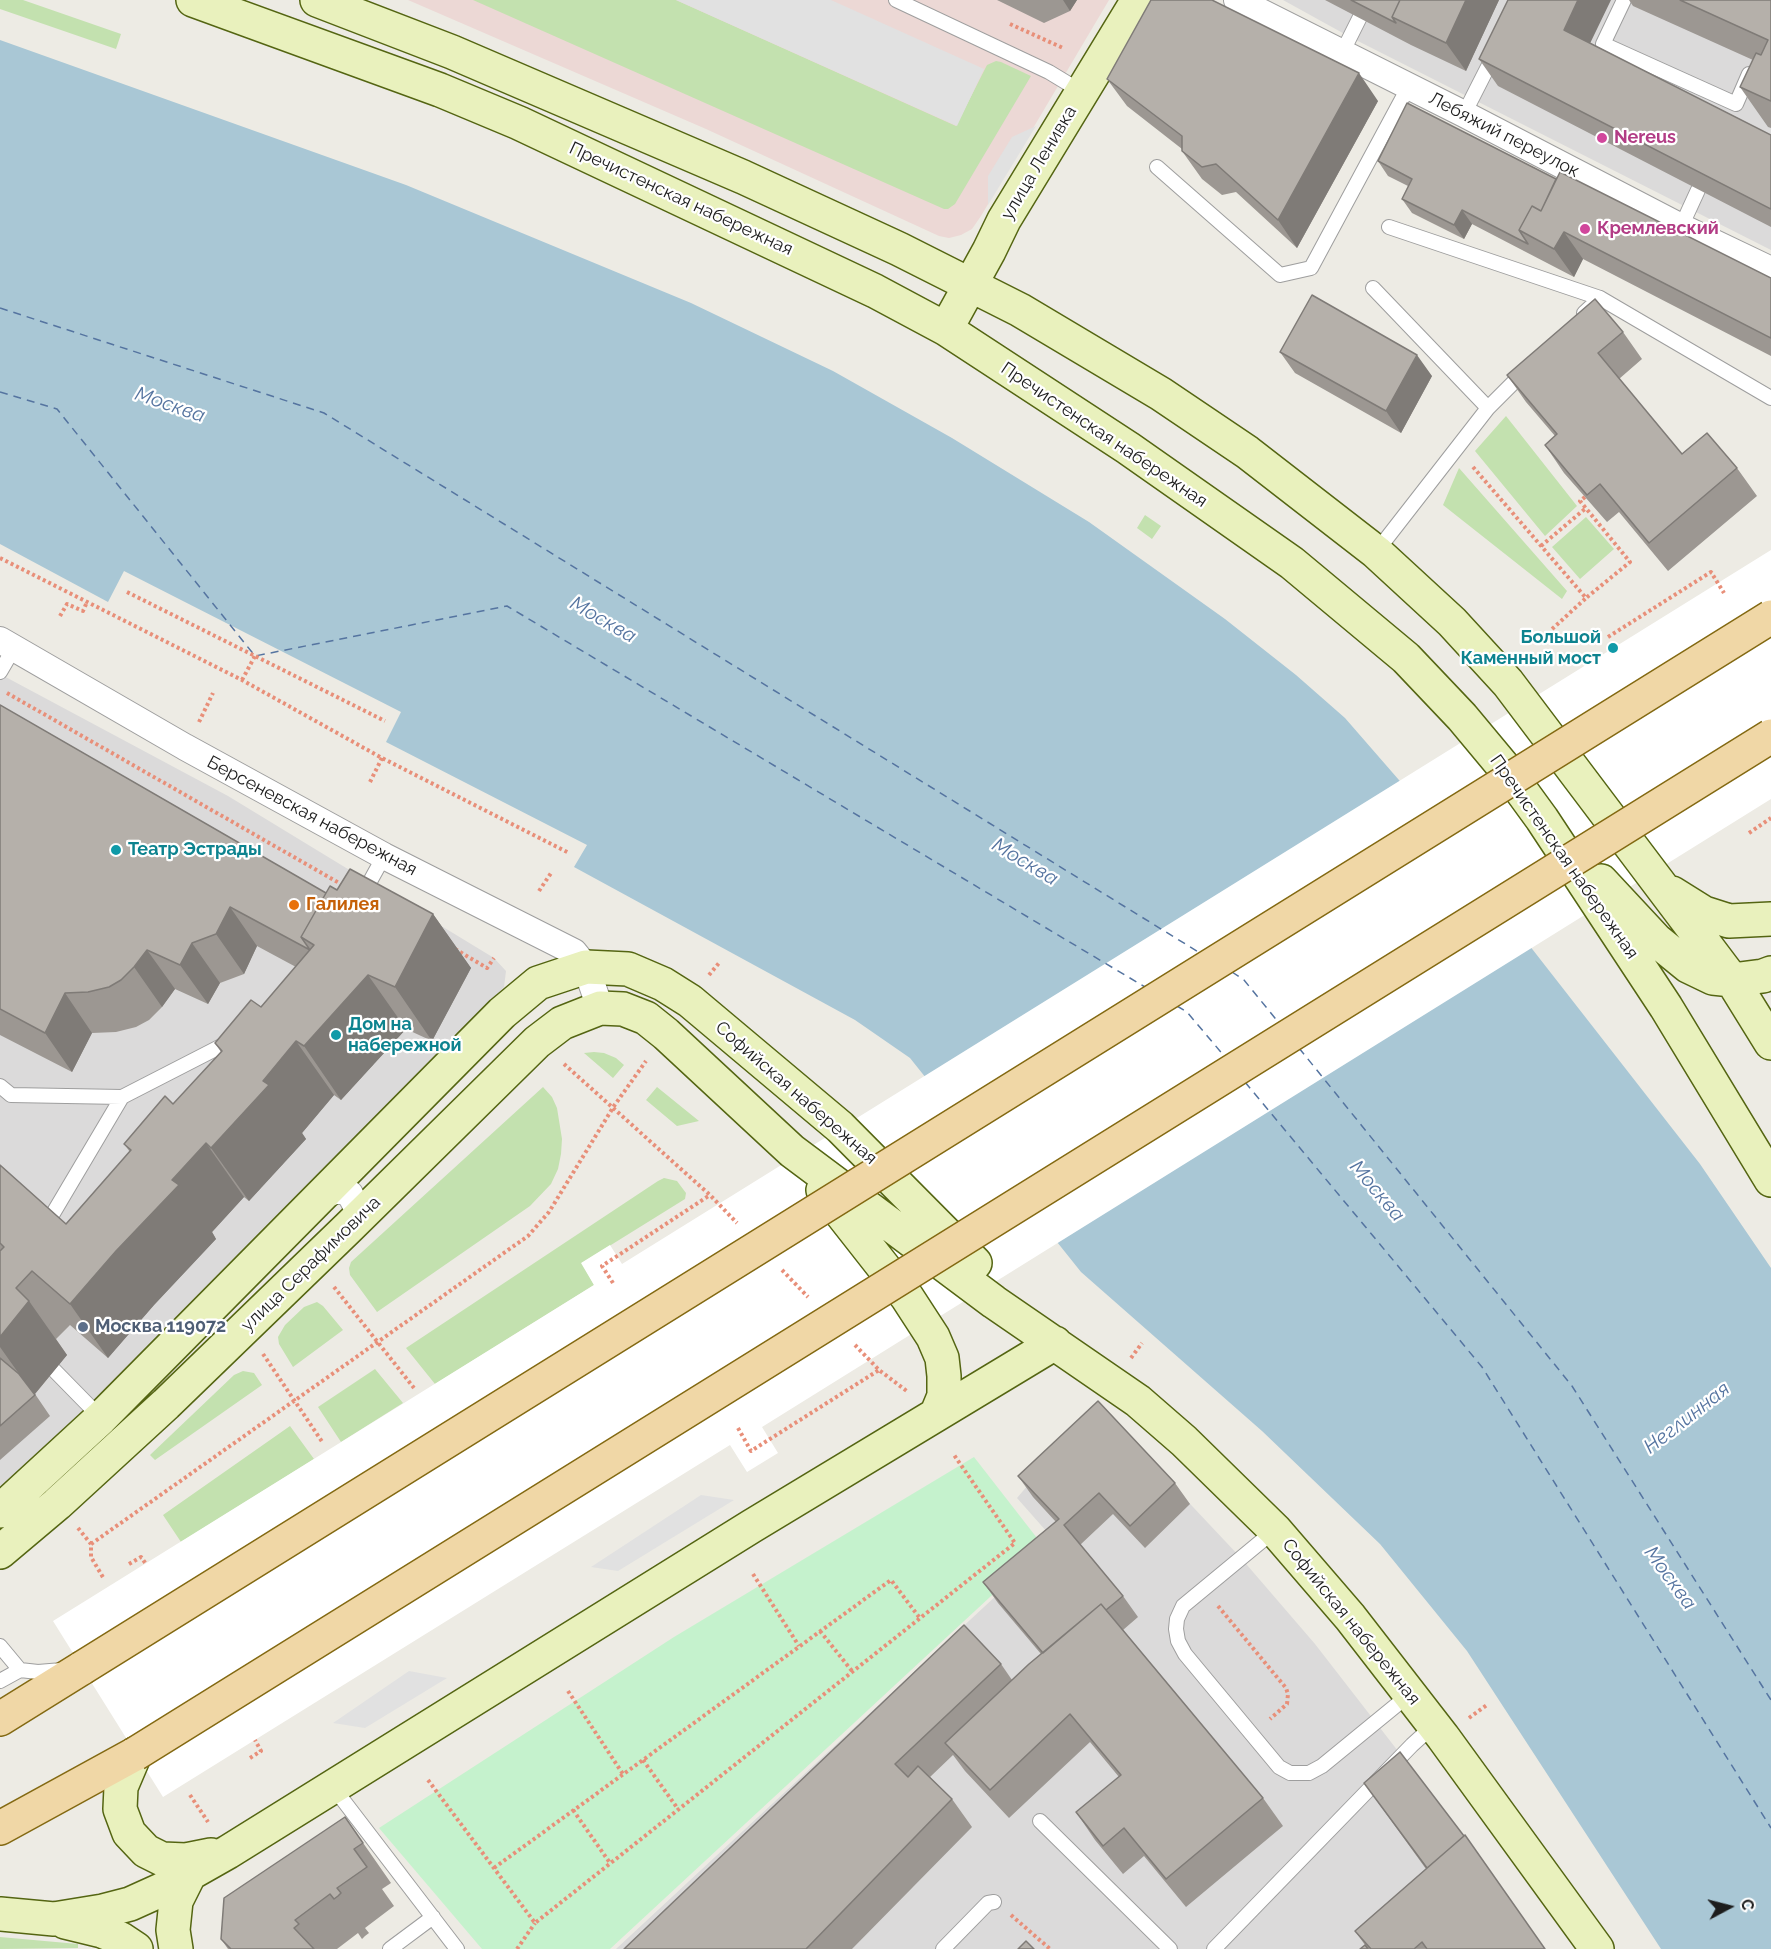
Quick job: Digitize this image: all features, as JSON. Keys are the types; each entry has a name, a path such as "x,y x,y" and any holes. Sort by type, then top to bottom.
{"main road":[{"name":"Пречистенская набережная","path":"193,0 440,90 519,123 864,286 945,329 1128,448 1292,562 1406,658 1462,717 1507,771 1542,819 1666,1007 1771,1180"},
{"path":"317,0 452,52 743,177 971,284 1020,310 1161,394 1247,452 1376,552 1452,621 1508,683 1731,980 1771,1043"},
{"name":"улица Ленивка","path":"945,329 1004,220 1138,0"},
{"path":"0,1719 1771,617"},
{"path":"0,1827 135,1754 1771,736"},
{"path":"1542,819 1656,940 1688,966 1713,978 1731,980 1771,973"},
{"path":"1657,881 1676,897 1704,913 1729,921 1771,920"},
{"path":"0,1511 101,1418 502,1013 538,983 586,967"},
{"name":"Софийская набережная","path":"586,967 628,969 663,984 690,1001 840,1128 1055,1343"},
{"name":"Софийская набережная","path":"600,1008 623,1010 646,1018 792,1151 994,1302 1138,1401 1184,1442 1275,1530 1350,1617 1434,1725 1597,1949"},
{"name":"улица Серафимовича","path":"0,1552 57,1504 166,1404 537,1042 562,1023 600,1008"},
{"path":"792,1151 907,1297 933,1337 942,1358 944,1376 944,1396 937,1413"},
{"path":"54,1919 130,1904 228,1852 937,1413 1055,1343"},
{"path":"135,1754 121,1787 120,1809 129,1833 146,1851 162,1859 186,1860 228,1852"},
{"path":"176,1949 173,1930 176,1901 190,1873"},
{"path":"0,1914 54,1919 102,1931 136,1949"}],"street":[{"name":"Лебяжий переулок","path":"1237,0 1464,114 1681,227 1771,270"},
{"name":"Берсеневская набережная","path":"7,644 185,747 384,856 574,952 586,967 600,1008"},
{"path":"324,1195 334,1191 350,1194 357,1208 349,1227"}],"lane":[{"path":"896,0 1049,72 1083,92"},
{"path":"1624,0 1603,44 1734,109 1755,61"},
{"path":"1342,53 1360,17"},
{"path":"1464,114 1500,42"},
{"path":"1157,167 1280,275 1311,268 1409,86"},
{"path":"1681,227 1698,189"},
{"path":"1389,227 1600,298 1771,398"},
{"path":"1373,288 1488,408"},
{"path":"1576,321 1600,298"},
{"path":"1376,552 1488,408 1537,359"},
{"path":"0,672 7,644"},
{"path":"359,901 384,856"},
{"path":"0,1086 11,1095 122,1097 247,1033"},
{"path":"45,1227 122,1097"},
{"path":"53,1370 101,1418"},
{"path":"1275,1530 1183,1606 1176,1629 1178,1641 1185,1654 1279,1767 1290,1773 1309,1773 1322,1766 1410,1694"},
{"path":"0,1646 20,1670"},
{"path":"0,1681 20,1670 38,1672 82,1668"},
{"path":"1214,1949 1434,1725"},
{"path":"333,1787 457,1949"},
{"path":"1040,1821 1170,1949"},
{"path":"943,1949 988,1903 994,1902"},
{"path":"390,1949 433,1917"}],"path":[{"path":"1457,448 1586,598"},
{"path":"1550,631 1630,562 1580,501 1585,497"},
{"path":"1541,546 1586,508"},
{"path":"0,558 242,680 382,758 569,853"},
{"path":"1608,637 1711,572 1724,592"},
{"path":"128,592 385,721"},
{"path":"60,616 67,604 83,611 87,602"},
{"path":"242,680 255,656"},
{"path":"0,689 359,901"},
{"path":"195,729 213,693"},
{"path":"370,782 382,758"},
{"path":"1749,833 1771,818"},
{"path":"538,891 551,873"},
{"path":"449,946 487,968 495,957"},
{"path":"91,1544 520,1242 549,1212 614,1106 642,1067"},
{"path":"613,1283 602,1266 710,1195"},
{"path":"334,1286 414,1388"},
{"path":"260,1348 323,1443"},
{"path":"738,1428 752,1451 879,1370"},
{"path":"517,1949 535,1923 1015,1543 954,1455"},
{"path":"72,1520 91,1544 91,1557 104,1580"},
{"path":"129,1564 141,1557 146,1564"},
{"path":"753,1574 798,1646"},
{"path":"494,1868 891,1580 919,1617"},
{"path":"1204,1589 1286,1688 1288,1694 1287,1704 1252,1734"},
{"path":"820,1630 852,1671"},
{"path":"568,1691 623,1774"},
{"path":"1468,1719 1487,1705"},
{"path":"250,1758 261,1751 255,1740"},
{"path":"643,1760 678,1809"},
{"path":"428,1780 535,1923"},
{"path":"190,1795 209,1824"},
{"path":"573,1810 610,1863"},
{"path":"994,1902 1050,1949"}],"shaded area":[{"path":"408,0 1109,0 981,216 972,229 949,238 939,236 706,129"},
{"path":"676,0 831,0 984,69 957,126"},
{"path":"1283,0 1771,0 1771,250 1350,37"},
{"path":"1036,126 988,205 988,176 1012,137"},
{"path":"0,674 228,796 494,958 506,971 504,987 88,1414 0,1490"},
{"path":"1113,1422 1241,1558 1315,1644 1415,1773 1545,1949 616,1949 1055,1541 1017,1498 1073,1432"},
{"path":"701,1495 734,1500 618,1571 591,1567"},
{"path":"409,1671 447,1678 365,1728 333,1723"}],"green space":[{"path":"0,0 23,0 121,34 116,49 0,9"},
{"path":"473,0 676,0 956,126 987,65 996,61 1001,62 1031,76 955,204 944,209"},
{"path":"1506,416 1577,506 1545,536 1475,451"},
{"path":"1459,468 1567,591 1562,599 1443,505"},
{"path":"1145,515 1161,526 1152,539 1137,528"},
{"path":"1586,517 1614,549 1580,579 1552,547"},
{"path":"594,1052 616,1058 624,1065 613,1078 584,1053"},
{"path":"543,1087 552,1097 557,1108 562,1139 558,1169 551,1184 530,1206 377,1312 350,1275 351,1262"},
{"path":"657,1087 699,1121 677,1126 646,1100"},
{"path":"664,1178 677,1181 686,1193 685,1199 582,1263 594,1285 435,1384 406,1348 658,1181"},
{"path":"317,1302 343,1330 293,1367 279,1344 278,1337 285,1325 304,1307"},
{"path":"375,1369 403,1403 341,1442 318,1407"},
{"path":"243,1371 254,1373 262,1385 155,1460 150,1455 234,1375"},
{"path":"290,1426 314,1459 181,1542 163,1515"},
{"path":"974,1457 1044,1547 610,1949 482,1949 379,1828 674,1637"},
{"path":"0,1937 78,1944 78,1948 0,1949"}],"water":[{"path":"0,40 406,185 691,303 833,371 952,438 1089,522 1225,619 1296,675 1345,718 1412,795 1700,1164 1771,1268 1771,1949 1661,1949 1467,1651 1380,1544 1262,1431 1081,1272 910,1058 855,1020 574,867 587,845 386,742 401,712 124,571 108,602 0,544"}],"pier":[{"name":"Большой Каменный мост","path":"1771,550 1771,799 762,1427 778,1453 747,1472 730,1445 163,1797 53,1621 594,1285 581,1263 610,1245 622,1264"}],"building":[{"path":"1151,0 1212,0 1359,73 1278,220 1216,164 1202,167 1182,151 1182,136 1107,79"},
{"path":"1351,0 1400,0 1392,17 1396,23"},
{"path":"1400,0 1466,0 1446,43 1392,17"},
{"path":"1508,0 1578,0 1564,30 1771,135 1771,209 1479,59"},
{"path":"1680,0 1771,0 1771,101 1740,87 1756,53 1761,55 1768,40"},
{"path":"1407,103 1556,179 1541,211 1532,206 1519,230 1528,244 1462,210 1454,225 1402,199 1412,179 1378,161"},
{"path":"1560,172 1771,278 1771,338 1564,232 1554,249 1519,230 1532,206 1541,211"},
{"path":"1312,295 1417,355 1386,411 1280,352"},
{"path":"1595,299 1623,332 1598,353 1682,454 1707,433 1737,468 1649,543 1600,484 1587,495 1545,445 1557,434 1507,375"},
{"path":"0,705 326,893 301,937 310,950 230,907 216,934 192,943 180,965 147,950 121,980 109,987 88,992 65,993 45,1033 0,1009"},
{"path":"350,869 433,914 395,987 368,975 304,1046 296,1041 263,1081 269,1085 211,1148 206,1143 172,1180 179,1185 116,1251 70,1304 32,1271 16,1288 29,1301 0,1337 0,1251 4,1247 0,1243 0,1165 66,1224 131,1150 124,1144 165,1096 173,1104 222,1051 215,1043 251,1000 261,1007 314,945 301,937 330,886 337,890"},
{"path":"0,1358 19,1374 35,1395 0,1426"},
{"path":"1098,1401 1175,1483 1130,1526 1099,1493 1064,1525 1123,1596 1106,1610 1101,1604 1043,1653 983,1582 1059,1519 1018,1476"},
{"path":"1101,1604 1263,1798 1166,1879 1124,1828 1103,1846 1076,1812 1121,1775 1070,1714 990,1790 945,1743 1029,1664"},
{"path":"964,1625 1001,1664 895,1764 908,1777 918,1766 952,1799 806,1949 624,1949"},
{"path":"1400,1752 1464,1836 1427,1868 1364,1783"},
{"path":"345,1817 363,1843 354,1849 367,1867 337,1888 341,1893 334,1899 330,1894 295,1920 299,1924 294,1928 314,1949 231,1949 221,1939 224,1898"},
{"path":"1465,1835 1545,1949 1427,1949 1422,1942 1414,1949 1371,1949 1355,1931"},
{"path":"1026,1941 1034,1949 1018,1949"}],"ferry route":[{"path":"0,308 324,413 1200,953"},
{"path":"0,392 57,409 255,656 507,606 1145,987"},
{"path":"1232,972 1244,980 1279,1023"},
{"path":"1177,1006 1187,1012 1225,1057"},
{"path":"1299,1048 1572,1386 1771,1700"},
{"path":"1245,1082 1482,1367 1771,1828"}],"place":[{"name":"Nereus","path":"1602,138"},
{"name":"Кремлевский","path":"1585,229"},
{"name":"Большой Каменный мост","path":"1613,648"},
{"name":"Театр Эстрады","path":"116,850"},
{"name":"Галилея","path":"294,905"},
{"name":"Дом на набережной","path":"336,1035"},
{"name":"Москва 119072","path":"83,1327"}],"water label":[{"name":"Москва","path":"170,405"},
{"name":"Москва","path":"603,620"},
{"name":"Москва","path":"1025,862"},
{"name":"Москва","path":"1377,1191"},
{"name":"Неглинная","path":"1687,1418"},
{"name":"Москва","path":"1670,1578"}]}
